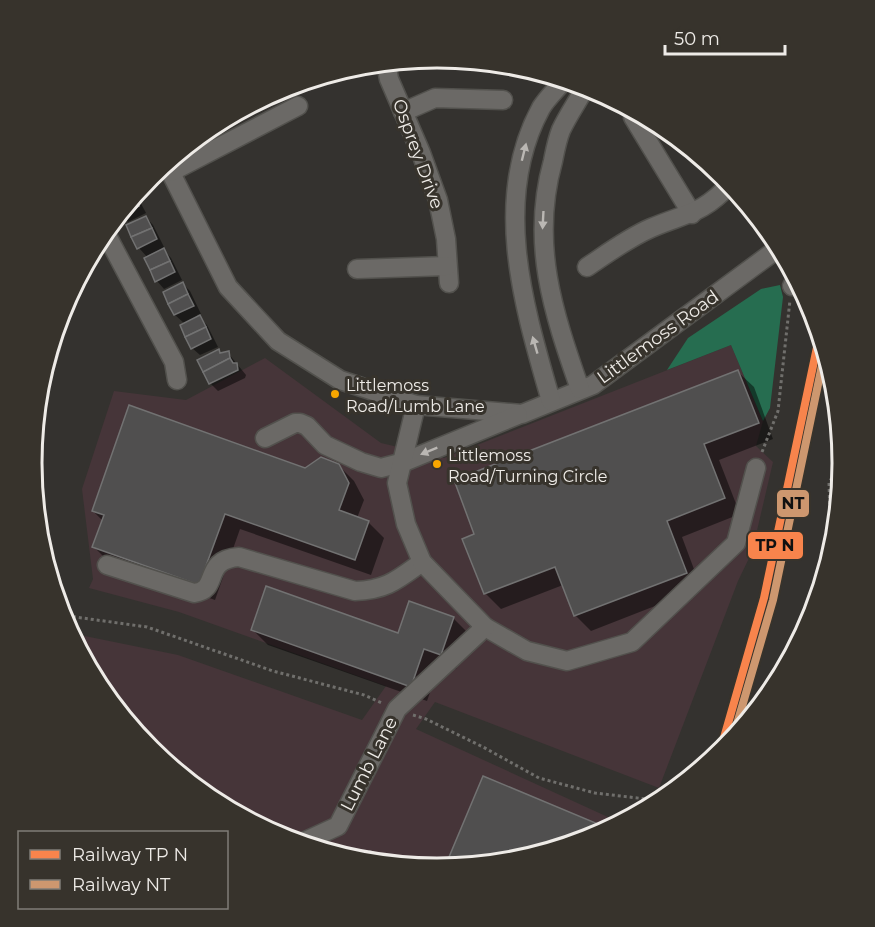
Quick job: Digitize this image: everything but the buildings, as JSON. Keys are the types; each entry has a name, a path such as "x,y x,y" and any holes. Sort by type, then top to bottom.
{"street":[{"name":"Osprey Drive","path":"357,269 448,274 446,239 438,200 387,71"},
{"path":"551,401 530,328 521,284 515,236 516,193 524,148 542,107 558,87"},
{"path":"580,389 561,336 550,292 543,251 542,223 546,184 561,130 581,95"},
{"path":"404,112 435,98 502,100"},
{"path":"183,161 298,106"},
{"path":"636,121 692,214"},
{"name":"Littlemoss Road","path":"171,172 228,287 278,341 340,380 416,405 522,414 593,385 772,253"},
{"path":"587,267 623,242 652,228 692,214 716,200 724,191"},
{"path":"110,242 174,362 177,380"},
{"path":"416,405 404,462 397,483 401,506 422,562 485,627 527,651 567,661 632,642 735,543 756,468"},
{"path":"265,438 295,423 300,423 307,426 325,445 381,468 404,462 522,414"},
{"path":"107,565 194,593 202,592 207,588 218,564 227,558 239,557 355,591 389,585 422,562"},
{"name":"Lumb Lane","path":"311,838 338,826 397,709 485,627"}],"path":[{"path":"756,468 778,411 793,291"},
{"path":"830,516 829,482 832,478"},
{"path":"73,617 147,627 273,671 364,695 426,719 539,778 595,793 646,799"}],"shaded area":[{"path":"731,345 763,421 756,446 773,462 752,552 738,581 659,788 435,702 416,729 611,818 589,829 540,846 489,856 438,859 386,856 335,846 310,838 240,806 177,761 140,724 109,683 82,635 178,655 362,720 386,686 179,612 89,588 93,579 82,489 114,391 186,400 265,358 381,443 444,458"}],"green space":[{"path":"780,285 783,297 770,408 763,421 731,345 667,370 688,338 761,289"}],"transit line":[{"path":"725,735 764,598 816,350"}],"rail line":[{"name":"NT","path":"738,720 773,600 821,368"}],"place":[{"name":"Littlemoss Road/Lumb Lane","path":"335,394"},
{"name":"Littlemoss Road/Turning Circle","path":"437,464"}]}
